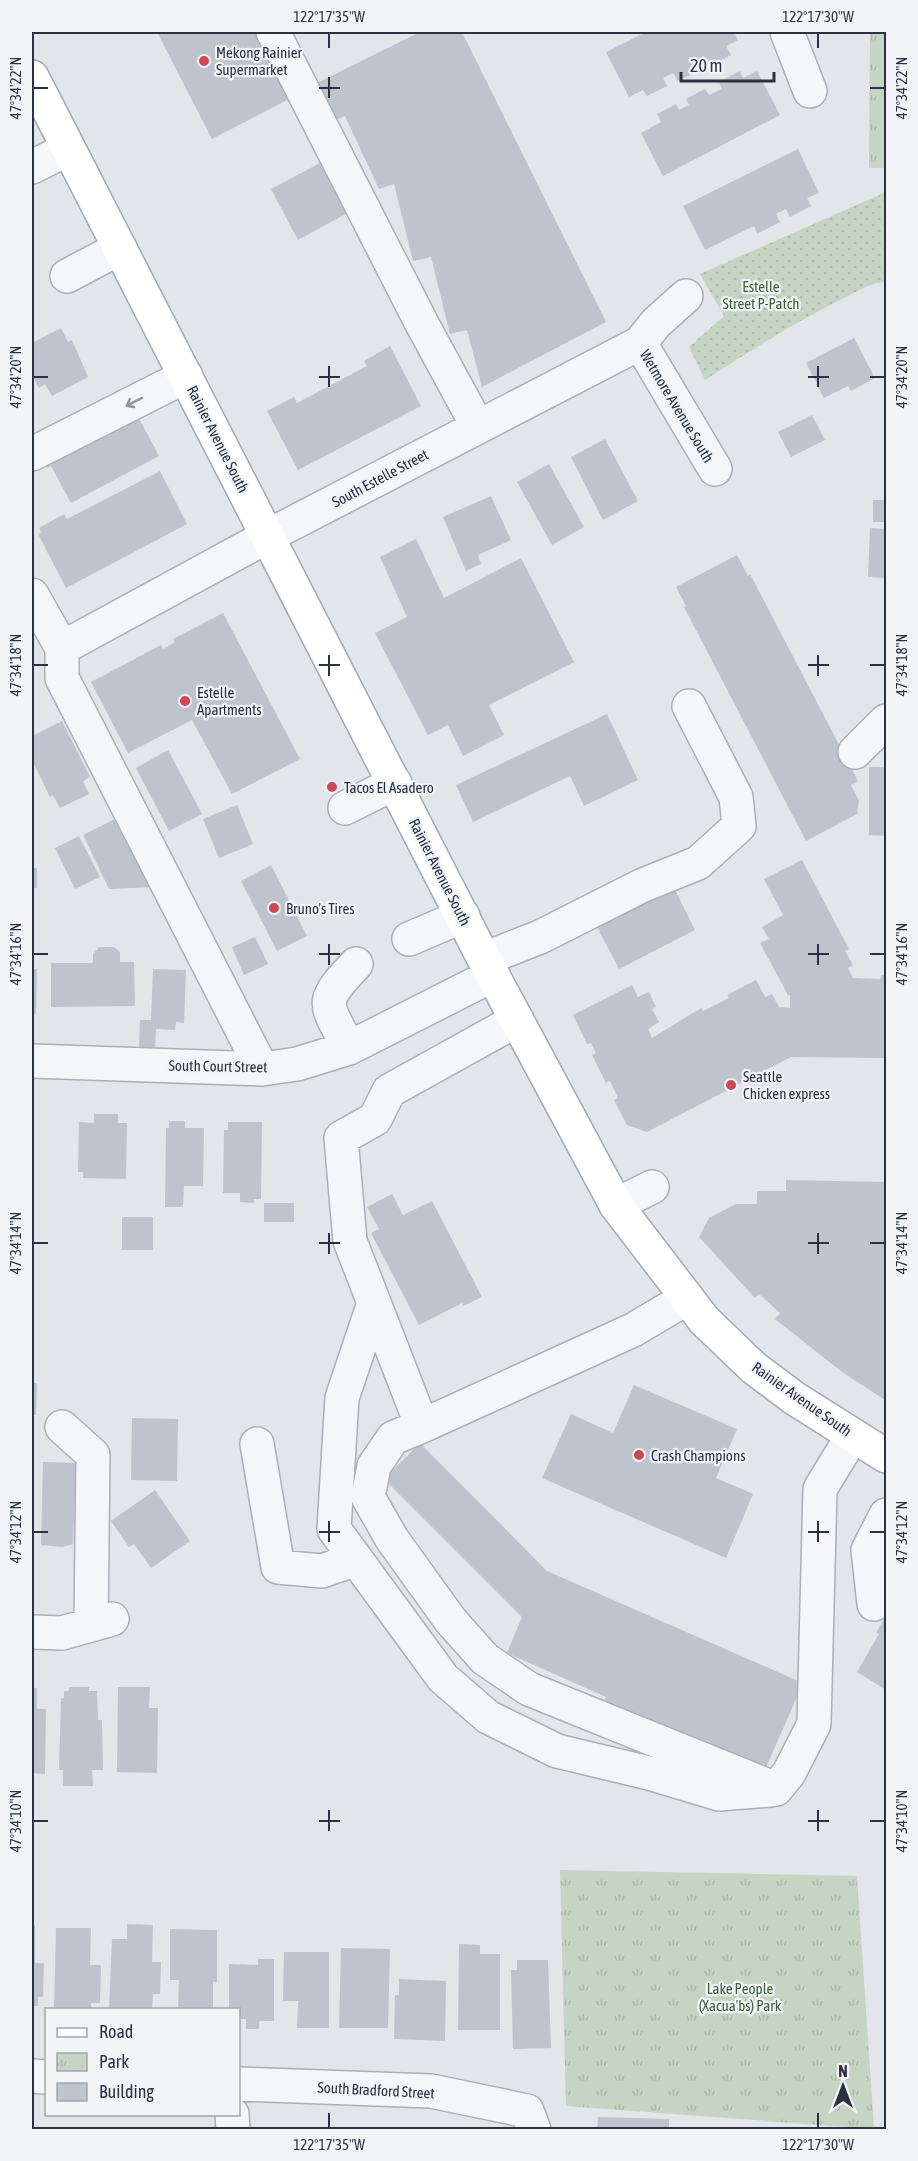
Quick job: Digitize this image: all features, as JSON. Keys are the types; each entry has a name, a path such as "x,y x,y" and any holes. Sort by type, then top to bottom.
{"main road":[{"name":"Rainier Avenue South","path":"32,77 489,967 616,1205 704,1320 754,1368 794,1398 886,1456"}],"street":[{"path":"273,32 478,427"},
{"path":"787,32 810,91"},
{"path":"32,167 68,149"},
{"path":"67,276 120,248"},
{"name":"South Estelle Street","path":"62,648 268,536 640,343 656,322 686,296"},
{"name":"Wetmore Avenue South","path":"640,343 714,469"},
{"path":"32,454 186,376"},
{"path":"32,596 62,648 62,678 262,1069"},
{"name":"South Court Street","path":"32,1061 262,1069 297,1064 349,1048 540,937 641,886 698,863 739,826 736,797 689,706"},
{"path":"855,752 886,721"},
{"path":"345,808 395,783"},
{"path":"409,939 463,916"},
{"path":"349,1048 328,1009 331,991 356,964"},
{"path":"422,1426 350,1241 341,1138 375,1119 389,1091 517,1020"},
{"path":"616,1205 652,1187"},
{"path":"687,1298 633,1330 393,1438 374,1466 368,1497 392,1539 451,1621 485,1659 529,1689 776,1789"},
{"path":"374,1303 342,1398 334,1529 443,1678 488,1717 556,1751 649,1773 719,1794 776,1789 789,1773 814,1724 820,1489 853,1435"},
{"path":"32,1632 62,1633 102,1622 93,1455 62,1427"},
{"path":"257,1444 278,1567 322,1571 356,1559"},
{"path":"874,1604 868,1550 886,1515"},
{"name":"South Bradford Street","path":"240,2084 430,2091 527,2111 534,2130"}],"green space":[{"path":"870,32 886,32 886,168 869,168"},
{"name":"Estelle Street P-Patch","path":"886,192 886,282 865,287 808,317 705,380 689,347 724,316 700,274"},
{"name":"Lake People (Xacua'bs) Park","path":"560,1870 857,1876 874,2129 566,2106"}],"building":[{"path":"157,32 259,32 293,97 212,139"},
{"path":"420,32 462,32 606,322 482,387 467,330 450,334 431,257 413,261 394,184 379,189 345,116 332,122 313,85"},
{"path":"646,32 734,32 738,40 726,46 731,55 710,66 706,58 694,64 698,71 678,81 673,73 663,78 667,86 647,96 643,90 629,97 606,52"},
{"path":"740,71 743,78 757,71 780,115 663,176 641,133 661,122 657,114 676,104 679,110 689,105 686,99 705,89 709,95 722,89 719,82"},
{"path":"798,149 819,193 807,198 811,206 790,217 786,209 776,214 780,222 757,234 754,226 705,250 683,206"},
{"path":"322,162 349,212 298,240 271,189"},
{"path":"61,328 68,342 72,340 88,377 52,396 45,384 39,388 34,379 32,380 32,343"},
{"path":"854,338 875,378 851,391 848,386 824,398 806,363"},
{"path":"390,346 421,406 298,470 267,411 294,397 297,403 367,366 364,361"},
{"path":"135,411 159,456 71,503 51,466 48,468 44,460"},
{"path":"812,415 825,440 791,457 778,432"},
{"path":"605,439 638,501 603,520 571,457"},
{"path":"549,464 584,527 552,545 517,482"},
{"path":"160,471 187,524 66,588 38,534 41,533 39,528 64,514 67,519"},
{"path":"491,496 511,540 478,555 481,564 466,571 443,517"},
{"path":"873,500 886,500 886,522 873,522"},
{"path":"870,528 886,529 886,578 868,577"},
{"path":"416,539 444,598 521,558 574,662 489,705 504,735 463,756 448,725 428,735 375,633 407,617 380,557"},
{"path":"737,555 748,576 750,574 858,781 851,785 859,801 857,814 806,841 684,607 686,606 676,587"},
{"name":"Estelle Apartments","path":"223,613 300,759 232,794 192,720 128,753 91,682 161,645 163,649 175,642 173,639"},
{"path":"607,714 638,780 584,806 570,776 473,822 456,785"},
{"path":"62,721 90,777 83,781 89,794 60,808 53,795 50,797 32,760 32,736"},
{"path":"168,750 202,814 169,831 136,768"},
{"path":"869,767 886,767 886,836 869,835"},
{"path":"237,805 253,844 219,858 203,819"},
{"path":"121,816 156,887 109,889 83,835"},
{"path":"79,836 100,877 75,889 55,848"},
{"path":"802,860 849,949 845,951 853,965 848,968 853,978 880,979 881,975 886,975 886,1058 791,1057 647,1132 627,1125 614,1100 618,1098 610,1081 606,1083 592,1055 596,1053 591,1043 587,1044 573,1015 632,985 638,997 649,992 656,1007 652,1009 659,1022 648,1029 652,1038 701,1008 703,1011 729,998 727,995 756,980 765,997 772,994 779,1007 790,1008 790,995 760,943 769,939 762,927 783,915 764,879"},
{"name":"Bruno's Tires","path":"271,865 307,936 277,951 241,881"},
{"path":"32,868 37,868 37,888 32,888"},
{"path":"671,882 695,930 619,969 594,921"},
{"path":"255,937 268,964 244,975 232,947"},
{"path":"99,947 114,947 120,952 120,962 134,962 135,1006 51,1007 51,963 93,963 93,954"},
{"path":"32,969 37,969 36,1014 32,1013"},
{"path":"153,969 186,970 184,1023 176,1022 175,1030 156,1029 155,1050 139,1049 140,1020 151,1020"},
{"path":"94,1114 118,1114 118,1123 127,1123 126,1179 83,1178 83,1172 78,1172 79,1122 94,1123"},
{"path":"169,1121 185,1121 185,1128 204,1128 203,1186 184,1186 183,1207 165,1207 166,1128 169,1128"},
{"path":"228,1122 262,1122 261,1199 254,1199 254,1203 240,1202 240,1193 223,1193 224,1130 228,1130"},
{"path":"786,1180 886,1182 885,1400 842,1372 775,1319 780,1313 759,1294 755,1298 699,1237 709,1218 736,1204 757,1204 757,1191 786,1191"},
{"path":"392,1194 403,1215 432,1201 482,1297 463,1306 462,1303 419,1325 371,1233 379,1229 367,1207"},
{"path":"264,1203 294,1203 294,1222 264,1222"},
{"path":"122,1217 153,1217 153,1250 122,1250"},
{"path":"32,1383 37,1383 36,1415 32,1415"},
{"name":"Crash Champions","path":"634,1385 737,1429 716,1478 753,1494 726,1558 542,1478 571,1414 613,1433"},
{"path":"132,1418 178,1419 177,1481 131,1480"},
{"path":"420,1443 547,1571 803,1683 765,1770 605,1700 606,1697 507,1653 522,1617 384,1479"},
{"path":"43,1462 76,1463 73,1544 62,1547 41,1545"},
{"path":"155,1490 190,1541 151,1568 134,1544 129,1547 111,1521"},
{"path":"886,1615 886,1690 857,1672 879,1634 876,1633"},
{"path":"69,1687 89,1687 89,1691 97,1691 98,1720 102,1720 103,1770 92,1770 93,1786 63,1786 63,1770 59,1770 61,1698 64,1698 64,1691 69,1691"},
{"path":"118,1687 150,1687 149,1708 158,1708 157,1773 117,1772"},
{"path":"32,1688 37,1688 37,1709 46,1709 45,1774 32,1773"},
{"path":"127,1924 153,1925 152,1962 161,1962 160,1994 153,1994 152,2008 109,2008 112,1939 127,1939"},
{"path":"32,1925 35,1925 35,1963 44,1963 43,1997 38,1997 38,2006 34,2006 34,2014 32,2014"},
{"path":"56,1928 91,1928 90,1965 101,1965 100,2003 91,2003 91,2008 54,2008"},
{"path":"170,1929 217,1930 217,1982 213,1982 213,2008 178,2008 179,1980 170,1980"},
{"path":"459,1944 480,1945 480,1954 500,1954 500,2030 458,2030"},
{"path":"341,1948 390,1949 388,2028 339,2028"},
{"path":"284,1952 329,1952 329,2028 297,2028 298,2001 283,2001"},
{"path":"258,1959 274,1959 274,2021 259,2021 259,2029 246,2029 246,2019 240,2019 240,2008 229,2008 229,1964 258,1965"},
{"path":"517,1960 548,1960 551,2048 513,2049 511,1970 517,1970"},
{"path":"399,1979 446,1981 445,2041 394,2039 395,1995 399,1995"},
{"path":"598,2117 669,2119 669,2130 597,2130"}],"place":[{"name":"Mekong Rainier Supermarket","path":"204,61"},
{"name":"Estelle Apartments","path":"185,701"},
{"name":"Tacos El Asadero","path":"332,787"},
{"name":"Bruno's Tires","path":"274,908"},
{"name":"Seattle Chicken express","path":"731,1085"},
{"name":"Crash Champions","path":"639,1455"}]}
